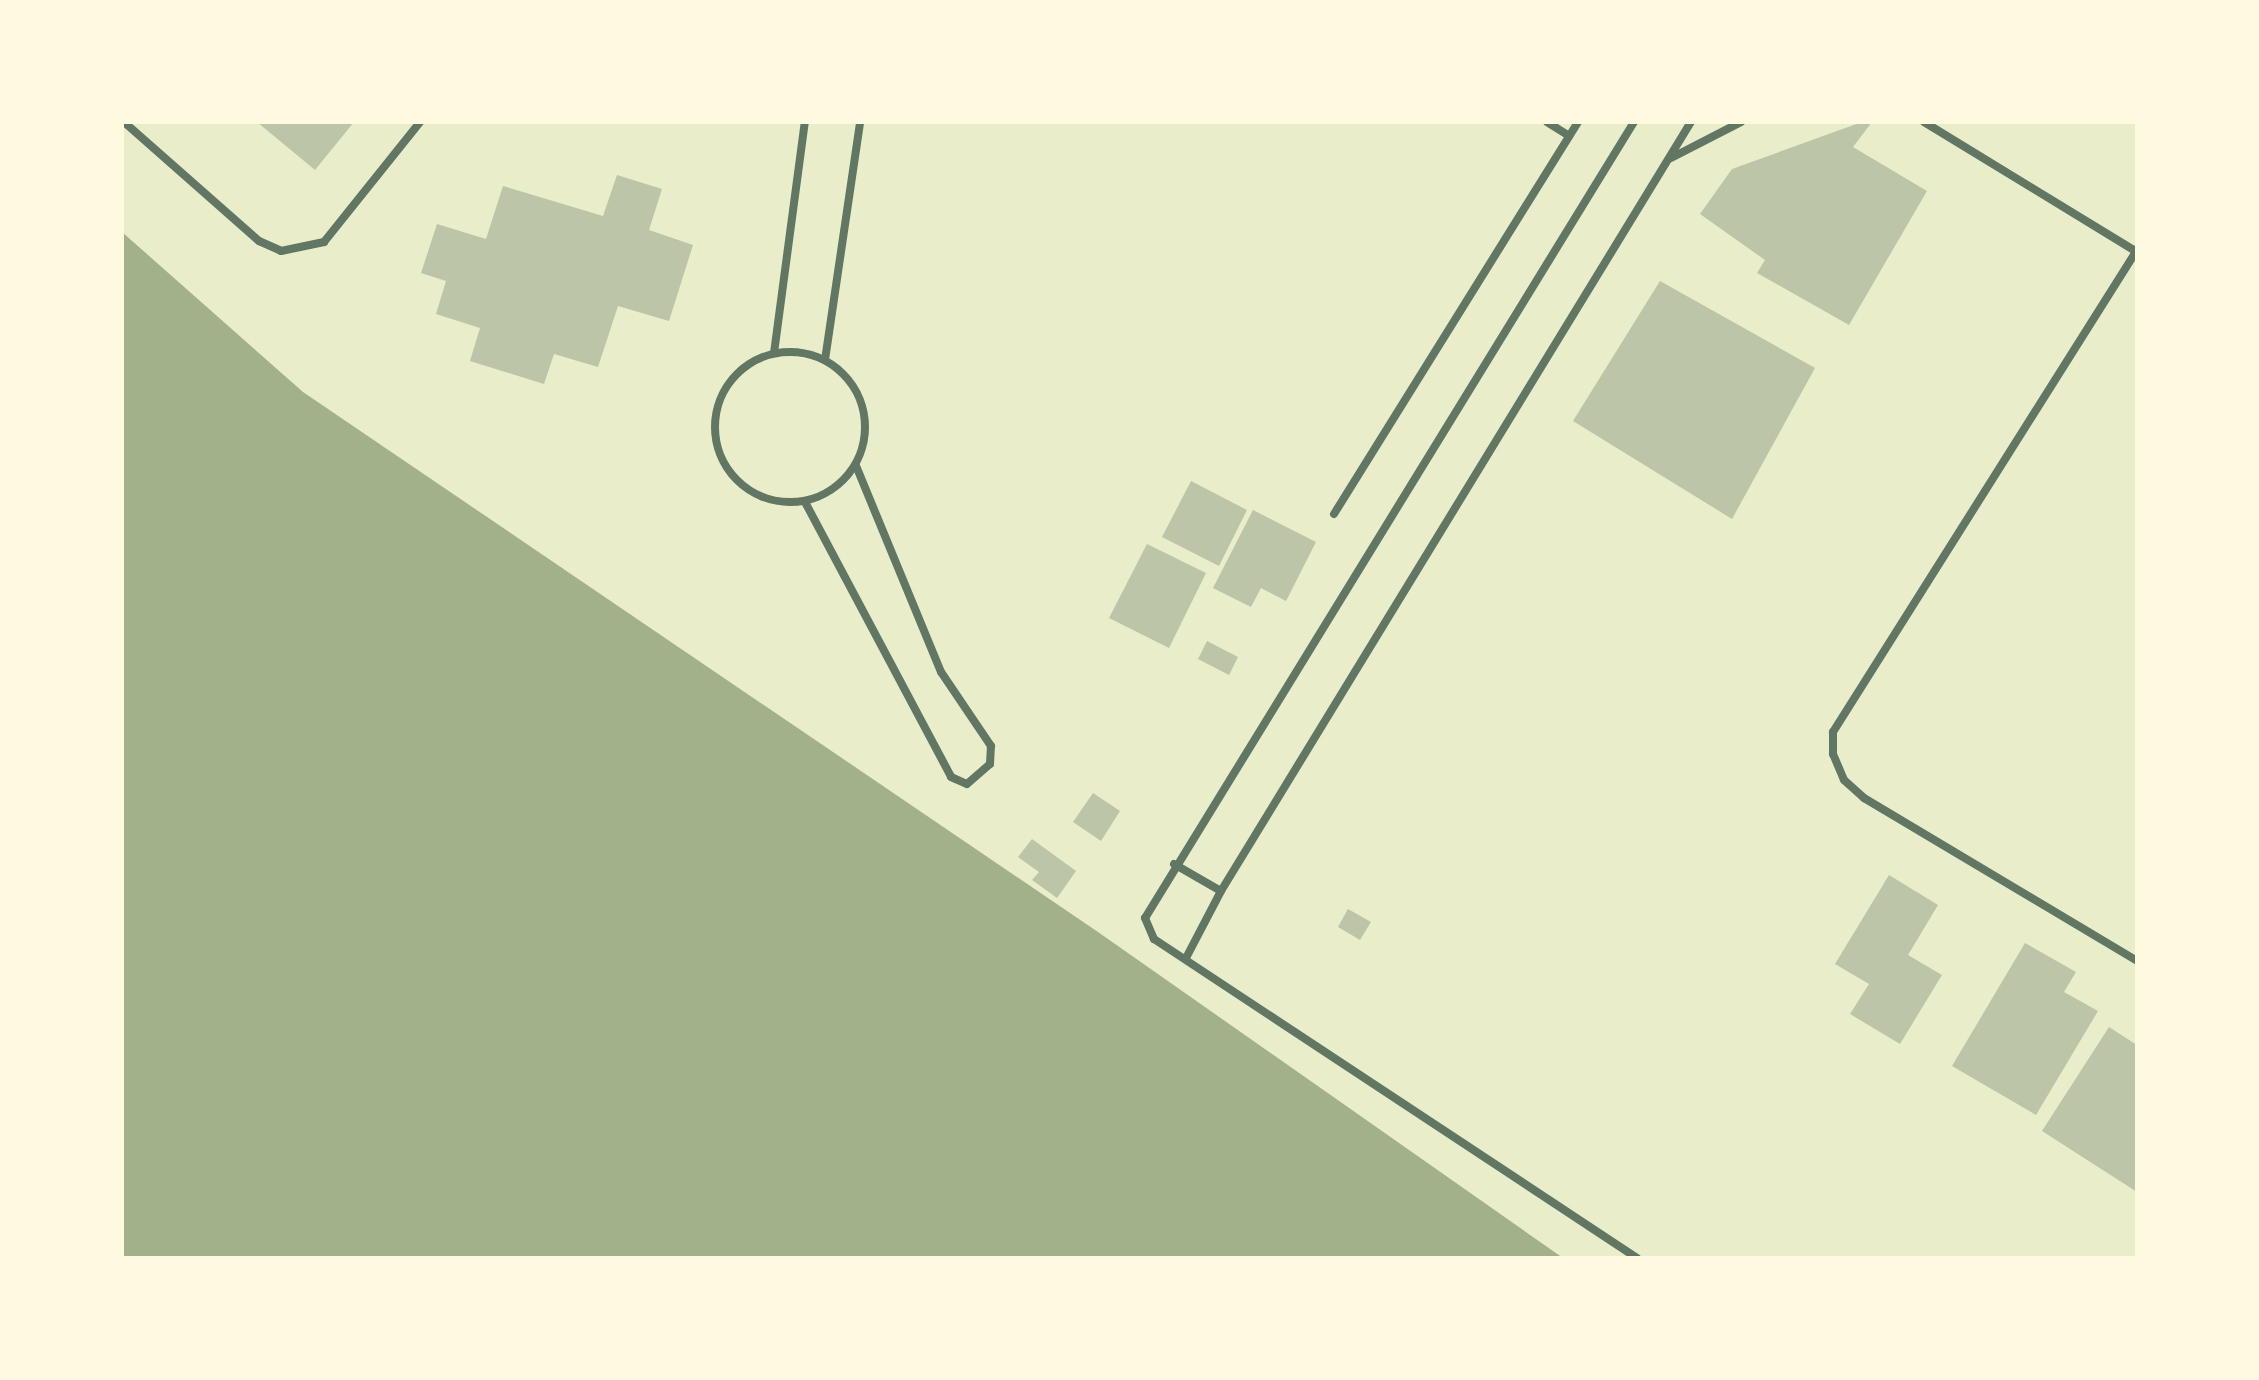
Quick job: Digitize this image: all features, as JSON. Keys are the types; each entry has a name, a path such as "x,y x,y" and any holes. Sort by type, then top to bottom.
{"street":[{"path":"124,122 259,241 281,251 324,242 420,122"},
{"path":"774,353 805,122"},
{"path":"825,360 860,122"},
{"path":"1547,122 1569,136"},
{"path":"1334,514 1578,122"},
{"path":"1634,122 1174,864 1145,918 1154,939 1637,1258"},
{"path":"1186,958 1221,891 1691,122"},
{"path":"1669,159 1741,122"},
{"path":"1924,122 2137,251 1833,732 1833,754 1844,780 1864,798 2137,961"},
{"path":"800,352 825,360 849,379 863,406 866,437 856,466 834,490 805,502 771,502 741,486 720,460 713,427 721,394 742,367 774,353 800,352"},
{"path":"805,502 951,777 967,784 990,764 991,746 941,672 856,466"},
{"path":"1174,864 1221,891"}],"shaded area":[{"path":"122,232 303,392 1098,932 1563,1258 122,1258"}],"building":[{"path":"257,122 354,122 315,170"},
{"path":"1862,122 1872,122 1853,147 1927,191 1849,325 1757,273 1765,260 1700,214 1732,169"},
{"path":"617,175 662,189 649,230 693,245 669,321 618,306 598,367 554,354 544,384 470,361 480,328 436,314 446,281 421,273 437,224 486,239 503,186 603,216"},
{"path":"1660,281 1815,368 1732,519 1573,421"},
{"path":"1191,481 1247,510 1219,566 1162,537"},
{"path":"1253,510 1316,542 1286,601 1261,588 1251,607 1213,588"},
{"path":"1147,544 1206,573 1169,648 1109,618"},
{"path":"1207,641 1238,657 1229,675 1198,659"},
{"path":"1093,793 1120,811 1101,841 1073,822"},
{"path":"1032,839 1076,871 1057,898 1032,880 1039,872 1018,857"},
{"path":"1889,875 1938,905 1908,955 1942,975 1900,1044 1850,1014 1869,984 1835,964"},
{"path":"1348,909 1371,922 1360,940 1338,927"},
{"path":"2025,943 2076,972 2064,992 2098,1011 2036,1115 1952,1066"},
{"path":"2109,1027 2137,1045 2137,1192 2042,1131"}]}
